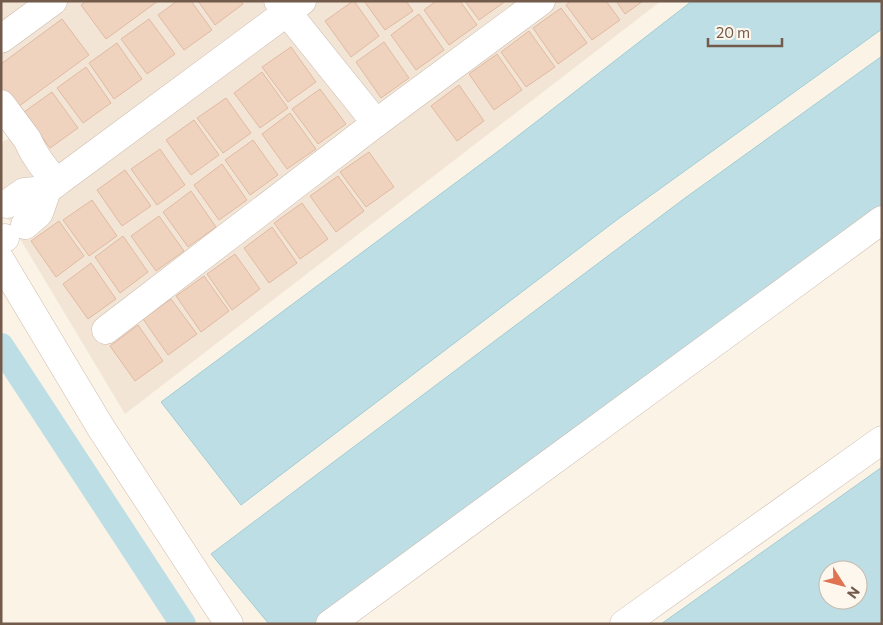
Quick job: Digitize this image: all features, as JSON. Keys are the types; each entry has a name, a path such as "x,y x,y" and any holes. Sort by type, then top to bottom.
{"street":[{"path":"1,39 53,1"},
{"path":"106,330 376,122 541,1"},
{"path":"7,204 24,192 52,186 289,5 376,122"},
{"path":"1,104 27,139 52,186"},
{"path":"52,186 39,213 8,241 101,428 229,624"},
{"path":"330,624 882,220"},
{"path":"624,624 882,440"}],"shaded area":[{"path":"1,1 661,1 125,414 1,207 1,143 11,137 1,126"}],"water":[{"path":"692,1 882,1 882,29 618,219 241,505 161,402 501,149"},
{"path":"882,56 882,206 416,544 314,624 269,624 211,554 685,198"},
{"path":"882,467 882,622 879,624 661,624"}],"building":[{"path":"86,1 158,1 106,39 81,5"},
{"path":"177,1 191,1 212,30 184,50 158,15"},
{"path":"198,1 241,1 243,4 215,25"},
{"path":"353,1 379,36 351,57 325,21"},
{"path":"364,1 406,1 413,11 385,30"},
{"path":"436,1 460,1 477,25 449,45 424,10"},
{"path":"465,1 506,1 479,20"},
{"path":"571,1 606,1 620,20 592,40 566,5"},
{"path":"616,1 643,1 625,14"},
{"path":"561,8 587,43 558,64 533,28"},
{"path":"419,14 444,50 416,70 391,35"},
{"path":"62,19 89,55 15,109 1,90 1,64"},
{"path":"149,19 175,54 147,74 121,39"},
{"path":"529,31 555,67 526,87 501,52"},
{"path":"384,42 409,78 381,98 356,62"},
{"path":"117,43 142,79 114,99 89,63"},
{"path":"291,47 316,82 288,102 262,67"},
{"path":"497,54 522,90 494,110 469,74"},
{"path":"86,67 111,103 83,123 57,88"},
{"path":"262,72 288,108 260,128 234,93"},
{"path":"459,85 484,121 457,141 431,106"},
{"path":"320,89 346,124 318,144 292,109"},
{"path":"52,92 78,128 50,148 24,112"},
{"path":"226,98 251,133 223,153 197,118"},
{"path":"290,113 316,149 287,169 262,134"},
{"path":"194,120 219,155 191,175 166,140"},
{"path":"253,140 278,175 250,195 225,160"},
{"path":"160,149 185,185 157,205 131,169"},
{"path":"369,152 394,187 366,207 340,172"},
{"path":"222,164 247,200 219,220 194,185"},
{"path":"125,170 151,206 122,226 97,190"},
{"path":"338,176 364,211 336,232 310,196"},
{"path":"191,191 216,227 188,247 163,212"},
{"path":"92,200 117,236 89,256 63,220"},
{"path":"302,203 328,239 300,259 274,223"},
{"path":"159,216 184,251 156,271 131,236"},
{"path":"59,221 84,256 56,277 31,241"},
{"path":"272,227 297,263 269,283 244,248"},
{"path":"123,236 148,272 120,293 95,257"},
{"path":"235,254 260,289 232,310 207,274"},
{"path":"91,263 116,299 88,319 63,284"},
{"path":"204,276 229,311 201,332 176,296"},
{"path":"171,299 197,334 168,355 143,319"},
{"path":"138,325 163,361 135,381 110,346"}],"waterway":[{"path":"1,346 183,624"}]}
